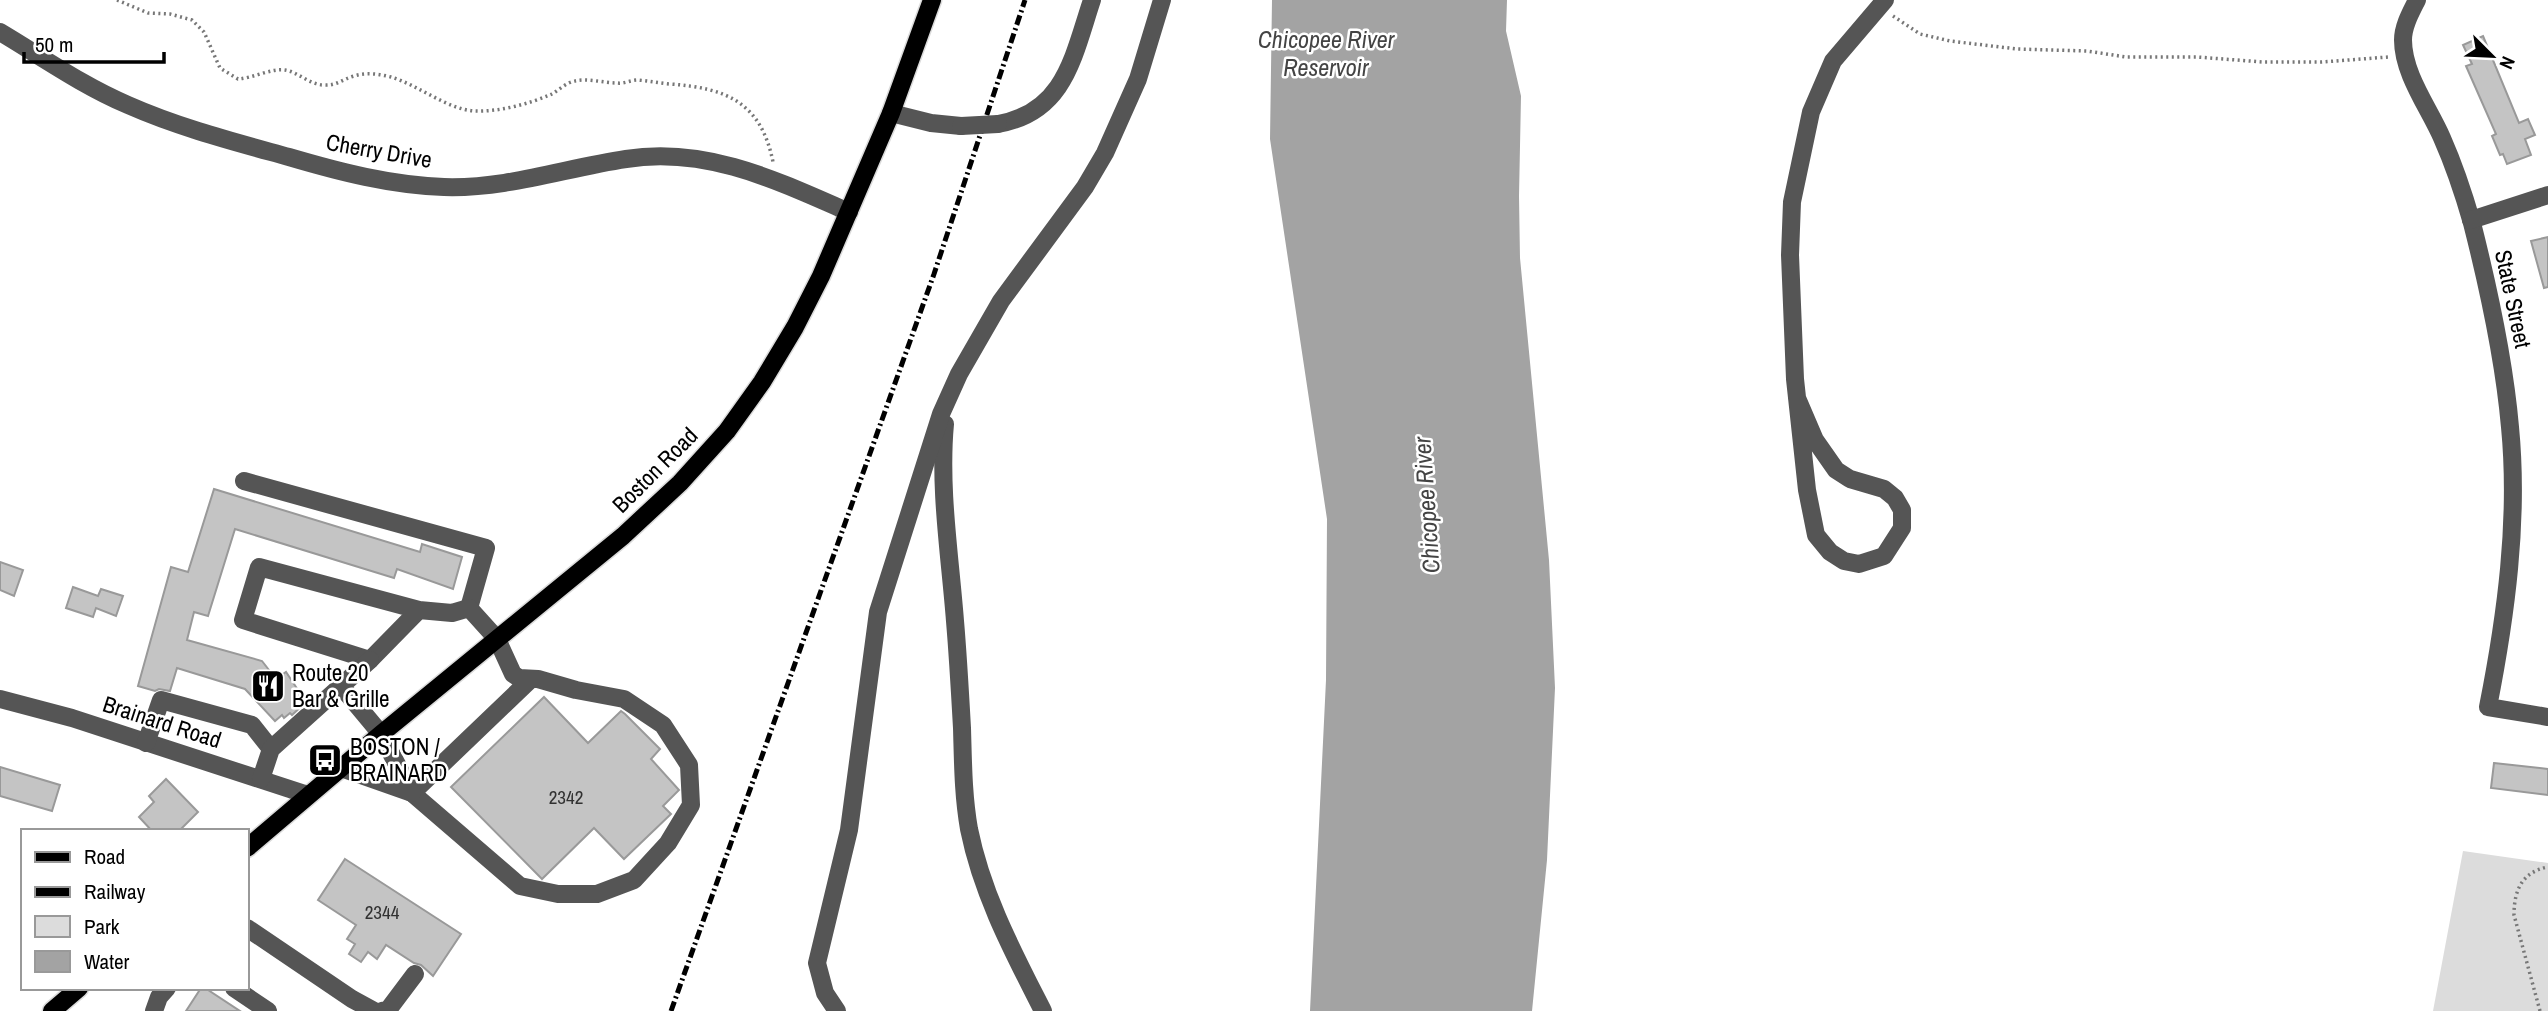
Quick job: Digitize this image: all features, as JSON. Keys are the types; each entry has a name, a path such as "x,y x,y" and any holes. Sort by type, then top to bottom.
{"main road":[{"name":"Boston Road","path":"248,847 381,734 624,536 680,483 727,431 762,382 821,276 891,113 932,0"},
{"path":"52,1011 77,990"}],"street":[{"path":"891,113 931,123 961,126 998,124 1026,116 1051,98 1066,73 1091,0"},
{"path":"837,1011 825,993 817,963 849,830 878,612 947,399 1001,301 1085,187 1105,153 1139,79 1162,0"},
{"name":"State Street","path":"2417,0 2403,38 2405,58 2443,140 2471,220 2485,276 2510,428 2512,478 2505,601 2499,652 2488,707 2548,717"},
{"path":"1797,398 1815,440 1836,470 1850,479 1884,489 1895,498 1902,510 1902,528 1884,556 1859,564 1844,561 1830,552 1816,535 1807,490 1797,398 1790,255 1792,202 1798,163 1811,112 1833,61 1882,3"},
{"name":"Cherry Drive","path":"0,32 82,82 127,105 214,136 364,178 405,185 488,185 529,180 629,158 659,157 720,162 777,181 849,212"},
{"path":"2471,220 2548,195"},
{"path":"947,399 943,444 964,786 969,827 978,868 992,906 1043,1011"},
{"path":"244,481 486,548 470,608"},
{"path":"370,660 243,620 260,568 419,611 452,612 470,608"},
{"path":"341,768 412,793 520,886 558,894 597,894 634,880 668,843 691,804 690,765 663,725 624,699 519,678 513,674 497,639 470,608"},
{"path":"261,779 271,749 370,660 419,611"},
{"path":"412,793 531,680"},
{"path":"341,686 381,734 412,793"},
{"name":"Brainard Road","path":"0,699 72,718 308,795"},
{"path":"146,743 161,700 252,725 271,749"},
{"path":"248,929 374,1011"},
{"path":"382,1011 388,1010 415,974"},
{"path":"237,990 268,1011"}],"path":[{"path":"117,0 148,13 170,14 192,20 204,32 220,68 238,79 286,69 322,85 338,84 355,75 373,73 394,78 451,105 471,111 487,111 536,100 573,81 620,84 633,80 653,81 718,90 739,103 759,122 771,152 777,181"},
{"path":"1882,3 1920,33 1984,46 2087,51 2126,57 2197,57 2263,62 2405,58"},
{"path":"2540,1011 2517,928 2514,902 2515,893 2526,876 2548,867"}],"green space":[{"path":"2463,851 2548,863 2548,1011 2433,1011"}],"water":[{"path":"1272,0 1507,0 1506,31 1521,96 1520,258 1549,560 1555,688 1547,860 1532,1011 1310,1011 1326,680 1327,519 1270,139"}],"building":[{"path":"2483,36 2519,123 2528,119 2535,135 2525,139 2531,155 2507,164 2492,136 2496,134 2466,66 2472,64 2463,45"},
{"path":"2548,237 2548,287 2544,288 2531,241"},
{"path":"214,489 420,552 422,544 462,557 453,589 397,569 394,578 235,529 208,616 194,612 187,640 262,661 276,679 286,672 306,702 292,715 290,713 284,718 282,715 275,721 245,689 177,668 170,691 155,691 138,686 171,567 188,572"},
{"path":"0,562 23,570 14,596 0,590"},
{"path":"73,587 98,596 101,589 123,596 116,616 96,608 93,617 66,608"},
{"path":"544,697 588,743 621,711 660,749 651,759 679,790 663,806 671,814 624,859 594,828 542,879 451,787"},
{"path":"2494,763 2548,769 2548,795 2491,788"},
{"path":"0,767 60,785 52,811 0,796"},
{"path":"166,779 198,812 181,829 150,829 139,817 154,802 149,796"},
{"path":"345,859 461,934 433,976 421,965 386,945 377,959 368,952 361,962 349,954 355,944 347,939 356,925 318,900"},
{"path":"200,990 208,990 240,1011 186,1011"}],"railway":[{"path":"671,1011 934,274 1025,0"}],"place":[{"name":"Route 20 Bar & Grille","path":"268,686"},
{"name":"BOSTON / BRAINARD","path":"325,760"}],"water label":[{"name":"Chicopee River Reservoir","path":"1326,54"},
{"name":"Chicopee River","path":"1427,505"}]}
